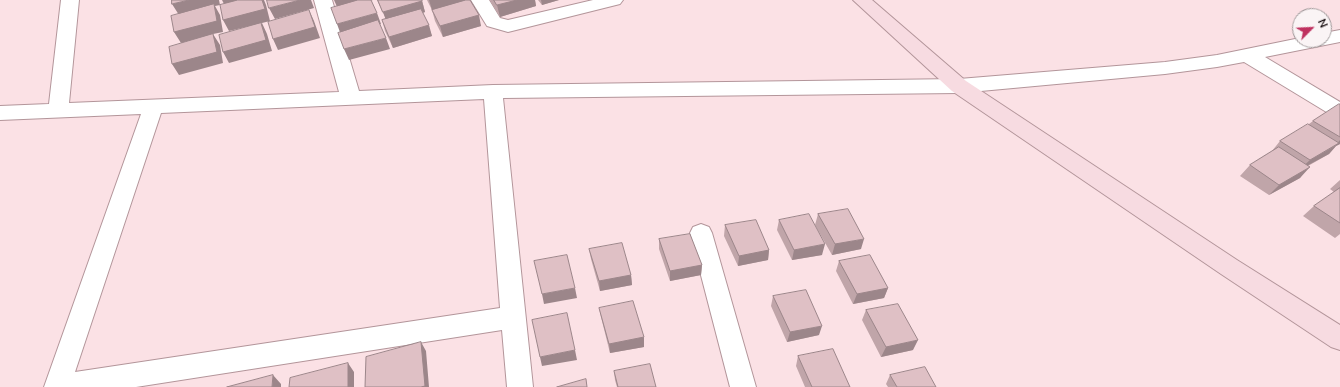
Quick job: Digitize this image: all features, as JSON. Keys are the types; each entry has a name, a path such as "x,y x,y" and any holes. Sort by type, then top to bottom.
{"main road":[{"path":"862,0 959,86 1340,339"}],"street":[{"path":"58,111 70,0"},
{"path":"323,0 351,98"},
{"path":"480,0 493,22 508,26 614,0"},
{"path":"0,114 493,92 959,86 1165,68 1247,55 1292,46"},
{"path":"1247,55 1340,111"},
{"path":"493,92 520,387"},
{"path":"153,107 56,387 513,317"},
{"path":"701,233 743,387"}],"building":[{"path":"172,0 189,0 172,4"},
{"path":"238,0 262,0 265,9 223,20 220,5"},
{"path":"267,0 300,0 269,8"},
{"path":"358,0 371,0 377,13 337,24 331,8"},
{"path":"378,0 422,0 422,1 383,12"},
{"path":"470,0 479,15 440,26 432,10"},
{"path":"494,0 517,0 497,5"},
{"path":"214,4 217,21 174,32 171,16"},
{"path":"421,9 429,25 389,37 382,20"},
{"path":"309,10 315,27 273,39 268,22"},
{"path":"378,20 386,38 344,49 338,33"},
{"path":"261,23 266,40 223,52 219,35"},
{"path":"213,34 217,52 172,64 169,47"},
{"path":"1340,104 1340,137 1313,121"},
{"path":"1308,124 1339,143 1310,160 1280,141"},
{"path":"1279,147 1310,167 1279,185 1250,165"},
{"path":"1340,188 1340,223 1314,206"},
{"path":"848,209 864,239 835,244 818,214"},
{"path":"809,214 825,244 794,250 779,220"},
{"path":"756,220 769,250 739,256 725,225"},
{"path":"690,234 702,265 670,271 659,239"},
{"path":"622,243 631,275 599,281 589,249"},
{"path":"567,255 575,288 542,294 534,261"},
{"path":"870,255 888,288 857,294 839,261"},
{"path":"806,290 822,326 790,332 773,296"},
{"path":"633,301 644,337 609,344 599,308"},
{"path":"898,304 918,340 886,347 866,310"},
{"path":"567,313 575,350 540,357 532,320"},
{"path":"421,342 425,386 365,387 366,357"},
{"path":"833,349 850,387 812,387 798,356"},
{"path":"348,363 348,387 289,387 290,378"},
{"path":"650,364 656,387 618,387 614,371"},
{"path":"925,367 936,387 897,387 890,375"},
{"path":"273,375 272,387 227,387"},
{"path":"586,379 587,387 557,387"}]}
